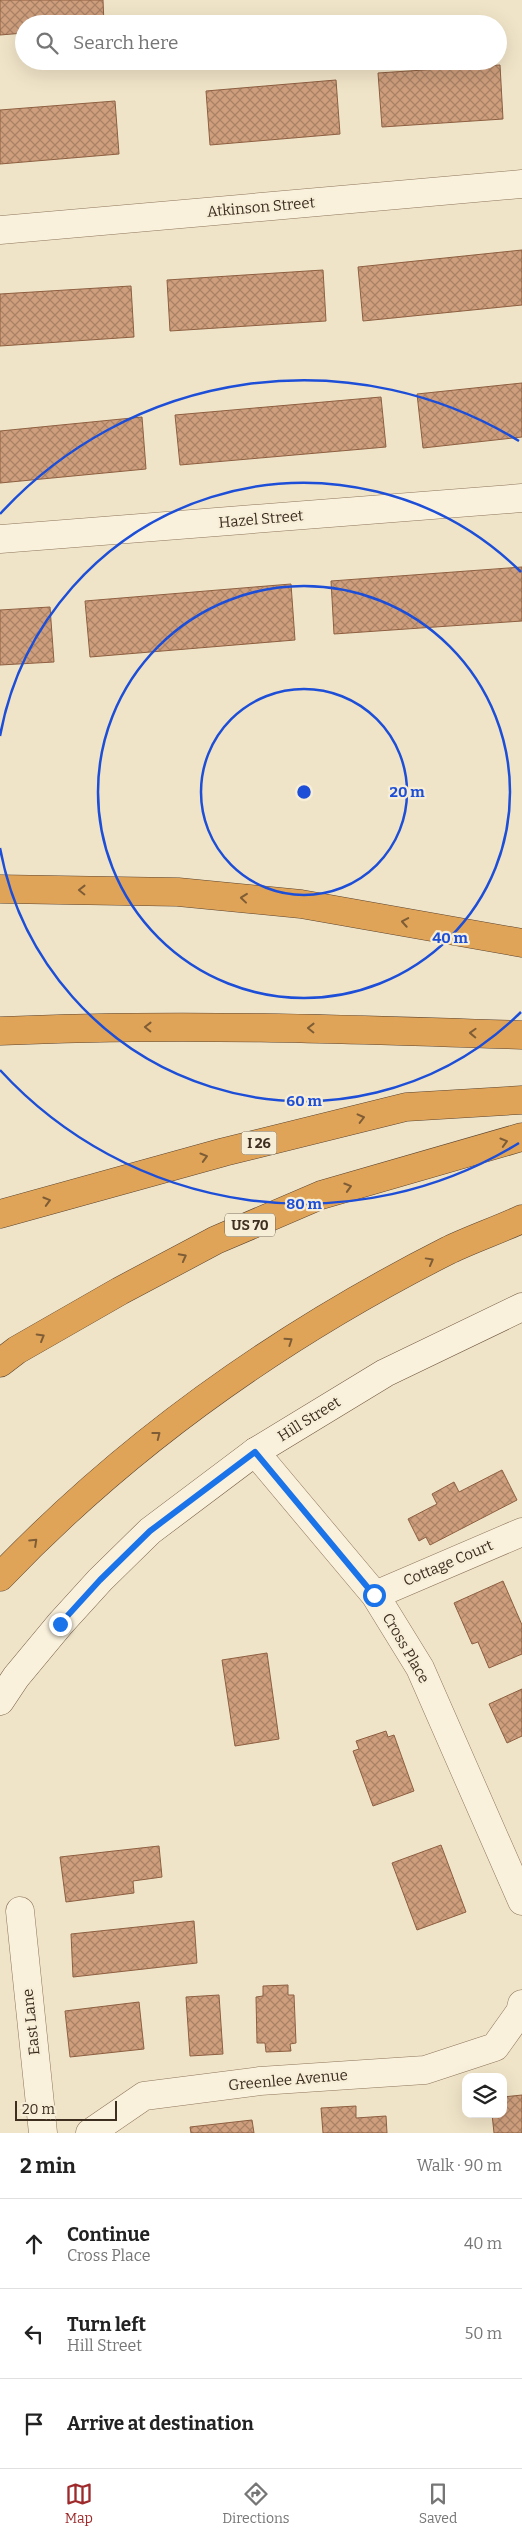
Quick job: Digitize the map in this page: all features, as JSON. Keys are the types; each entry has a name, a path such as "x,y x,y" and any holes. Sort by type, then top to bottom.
{"highway":[{"path":"0,889 178,892 301,904 522,943"},
{"path":"0,1031 113,1027 319,1028 522,1035"},
{"name":"I 26","path":"0,1214 224,1152 406,1107 522,1100"},
{"name":"US 70","path":"0,1363 17,1350 120,1291 225,1236 321,1195 522,1137"},
{"path":"0,1576 102,1478 213,1392 322,1320 450,1250 522,1219"}],"street":[{"name":"Atkinson Street","path":"0,230 522,184"},
{"name":"Hazel Street","path":"0,539 522,498"},
{"name":"Hill Street","path":"0,1701 16,1677 60,1624 100,1580 150,1531 255,1452 385,1373 522,1307"},
{"name":"Cross Place","path":"255,1452 374,1595 420,1668 522,1901"},
{"name":"Cottage Court","path":"374,1595 522,1532"},
{"name":"East Lane","path":"20,1911 43,2133"},
{"name":"Greenlee Avenue","path":"90,2133 144,2096 260,2081 425,2070 495,2047 520,2012 522,2004"}],"building":[{"path":"0,0 103,0 104,15 15,15 15,34 0,35"},
{"path":"424,70 500,70 503,119 382,127 378,73"},
{"path":"336,80 340,134 210,145 206,91"},
{"path":"115,101 119,154 0,164 0,110"},
{"path":"522,250 522,305 363,321 358,267"},
{"path":"323,270 326,321 170,331 167,280"},
{"path":"131,286 134,337 0,346 0,294"},
{"path":"522,383 522,437 423,448 417,394"},
{"path":"381,397 386,447 180,465 175,415"},
{"path":"142,417 146,469 0,483 0,431"},
{"path":"522,567 522,621 334,634 331,581"},
{"path":"291,584 295,640 90,657 85,601"},
{"path":"50,607 54,662 0,665 0,610"},
{"path":"502,1470 517,1500 430,1545 426,1537 419,1541 408,1519 437,1504 432,1494 454,1482 459,1492"},
{"path":"503,1581 522,1625 522,1654 489,1668 478,1642 472,1644 454,1603"},
{"path":"267,1653 279,1739 235,1746 222,1660"},
{"path":"522,1689 522,1736 507,1743 489,1704"},
{"path":"386,1731 388,1737 394,1735 414,1791 373,1806 353,1751 359,1749 356,1741"},
{"path":"441,1845 466,1912 417,1930 392,1863"},
{"path":"159,1846 162,1877 133,1881 134,1893 66,1902 60,1857"},
{"path":"194,1921 197,1963 73,1977 71,1934"},
{"path":"288,1985 288,1995 294,1995 296,2043 290,2044 291,2051 266,2052 265,2043 257,2043 256,1997 263,1996 263,1986"},
{"path":"219,1995 223,2054 190,2056 186,1997"},
{"path":"139,2002 144,2049 70,2057 65,2011"},
{"path":"522,2095 522,2133 494,2133 492,2118 507,2118 507,2097"},
{"path":"356,2106 356,2118 386,2116 387,2133 323,2133 321,2108"},
{"path":"252,2120 254,2133 191,2133 190,2127"}],"route":[{"path":"60,1624 100,1580 150,1531 255,1452 374,1595"}]}
